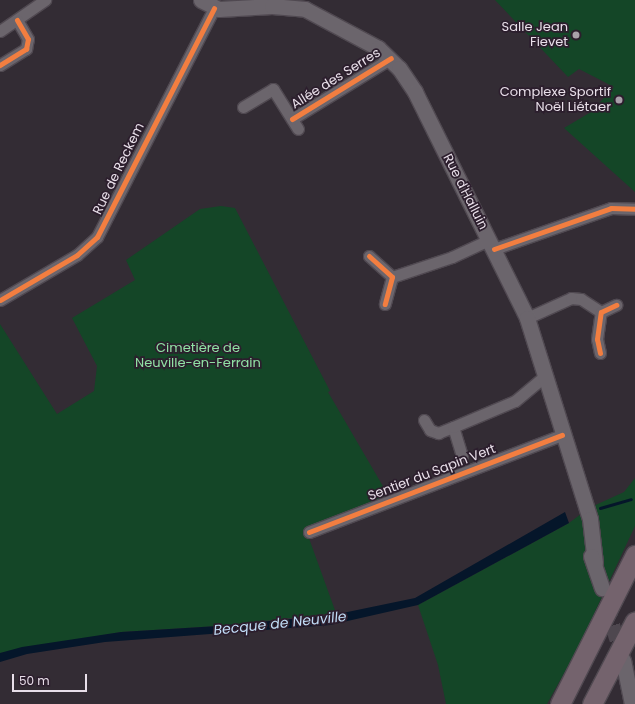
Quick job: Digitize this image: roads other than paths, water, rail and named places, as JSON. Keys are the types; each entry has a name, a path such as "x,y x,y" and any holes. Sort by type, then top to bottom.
{"highway":[{"path":"560,704 635,555"},
{"path":"592,704 635,621"}],"main road":[{"path":"200,0 214,8"},
{"name":"Rue d'Halluin","path":"214,8 296,4 321,16 391,58 415,92 527,318 562,435 590,519 595,563 602,588"},
{"path":"632,704 623,660 635,690"}],"street":[{"path":"0,31 45,0"},
{"name":"Rue de Reckem","path":"0,300 77,255 97,237 214,8"},
{"path":"0,64 26,49 28,39 16,20"},
{"name":"Allée des Serres","path":"292,119 391,58"},
{"name":"Allée des Serres","path":"243,107 273,89 298,129"},
{"path":"392,277 491,244 611,208 635,209"},
{"path":"369,256 392,277"},
{"path":"384,304 392,277"},
{"path":"527,318 571,298 581,299 601,312"},
{"path":"601,312 616,305"},
{"path":"600,353 597,339 601,312"},
{"path":"424,420 430,430 438,434 515,400 545,376"},
{"path":"453,427 462,456"},
{"name":"Sentier du Sapin Vert","path":"309,532 562,435"}],"water":[{"path":"565,512 569,523 418,605 330,625 105,642 27,654 0,662 0,653 22,647 121,632 218,626 333,615 415,598"}],"waterway":[{"name":"Becque de Neuville","path":"600,508 631,499"}],"tunnel":[{"path":"606,603 622,656"}],"place":[{"name":"Salle Jean Fievet","path":"576,35"},
{"name":"Complexe Sportif Noël Liétaer","path":"619,100"}],"park label":[{"name":"Cimetière de Neuville-en-Ferrain","path":"198,356"}]}
